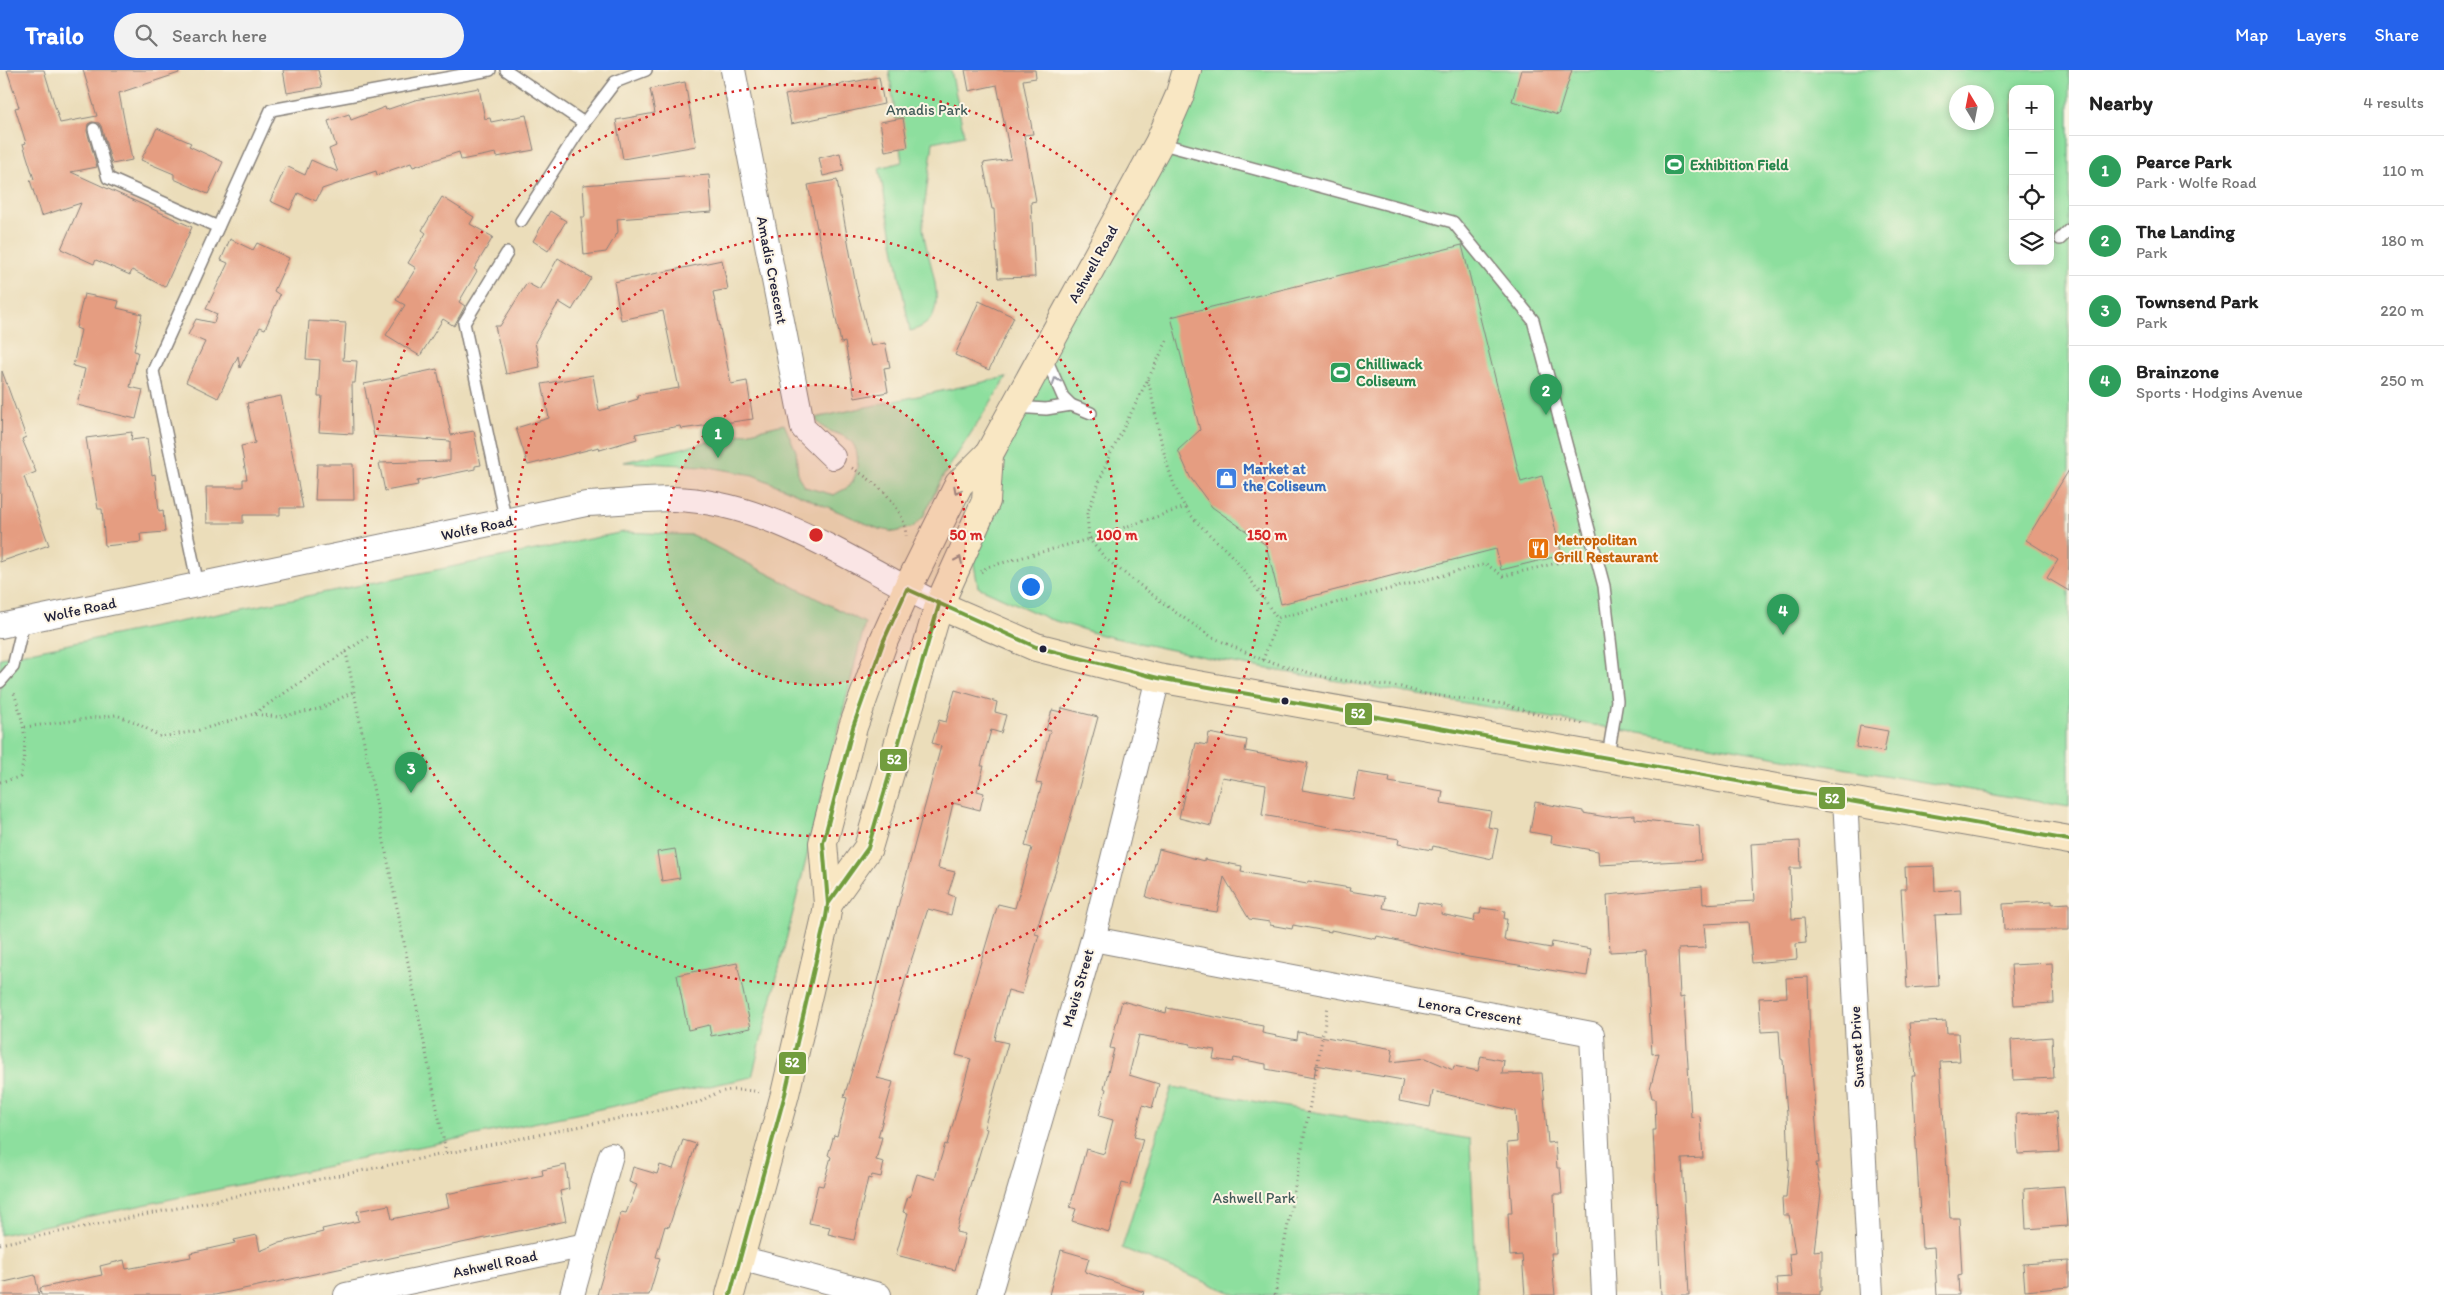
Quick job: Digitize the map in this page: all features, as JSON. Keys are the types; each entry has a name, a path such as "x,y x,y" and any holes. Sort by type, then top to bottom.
{"street":[{"name":"Amadis Crescent","path":"733,70 803,428 833,457"},
{"name":"Ashwell Road","path":"730,1295 785,1094 828,904 823,843 852,727 884,640 959,484 989,454 1159,143 1180,98 1187,70"},
{"name":"Ashwell Road","path":"828,904 868,848 939,605 986,501 989,454"},
{"name":"Wolfe Road","path":"0,626 586,504 674,499 736,508 797,531 939,605"},
{"path":"939,605 1036,647 1158,678 1845,798 2069,840"},
{"name":"Mavis Street","path":"989,1295 1093,939 1158,678"},
{"name":"Sunset Drive","path":"1845,798 1871,1295"},
{"name":"Lenora Crescent","path":"1093,939 1592,1034 1604,1295"},
{"path":"572,1295 611,1155"},
{"name":"Ashwell Road","path":"346,1295 586,1245"},
{"path":"740,1258 879,1295"}],"lane":[{"path":"198,585 153,371 271,110 490,70"},
{"path":"506,70 584,123"},
{"path":"520,221 584,123 616,82 646,70"},
{"path":"94,129 108,178 218,227"},
{"path":"1159,143 1453,222 1534,320 1604,586 1617,701 1608,756"},
{"path":"2060,239 2069,230"},
{"path":"506,522 464,323 507,253"},
{"path":"1044,354 1063,397 1071,405 1091,413"},
{"path":"1016,407 1046,409 1071,405"},
{"path":"4,678 13,667 24,621"}],"path":[{"path":"1167,341 1108,459 1087,514 1089,539 1106,559 1175,612 1212,637 1262,660 1332,679 1401,687 1426,694 1473,702 1504,704 1550,718 1584,724"},
{"path":"1148,378 1162,440 1177,491 1186,507 1212,539 1228,551 1278,618"},
{"path":"833,457 860,473 887,494 906,522 906,542"},
{"path":"980,573 987,567 1089,539 1186,507"},
{"path":"1278,618 1486,564 1503,576 1595,554"},
{"path":"1262,660 1278,618"},
{"path":"25,727 116,715 135,722 161,737 196,732 254,714 369,636"},
{"path":"346,652 446,1153"},
{"path":"0,782 20,776 23,764 25,727 4,678"},
{"path":"254,714 278,717 319,708 353,692"},
{"path":"1275,1295 1332,986"},
{"path":"0,1244 700,1102 716,1092 739,1090 785,1094"}],"green space":[{"name":"Amadis Park","path":"889,70 951,70 964,135 933,142 923,223 924,237 935,285 936,300 933,314 925,324 910,331 879,168 902,162"},
{"path":"1192,70 2069,70 2069,807 1233,663 1101,635 1049,619 978,587 971,547 997,474 1050,355"},
{"path":"1007,377 942,478 923,517 913,527 895,532 879,529 753,475 704,466 624,462 784,424 796,451 798,476 805,487 834,495 848,487 852,482 857,469 857,455 852,442 826,429 815,418"},
{"path":"624,532 692,535 865,623 752,1077 0,1235 0,658"},
{"name":"Ashwell Park","path":"1172,1087 1470,1139 1477,1295 1237,1295 1122,1248"}],"building":[{"path":"7,70 44,70 60,123 97,116 83,70 178,70 179,73 119,93 132,160 112,164 101,126 99,123 92,122 88,124 87,131 97,167 71,172 192,227 165,287 132,270 130,275 96,260 94,264 61,249 81,203 41,216 30,180 34,179 23,144 26,143 15,108 19,107"},
{"path":"283,70 318,70 322,87 287,93"},
{"path":"965,70 1035,70 1036,78 1023,80 1033,134 1024,135 1036,201 1031,202 1035,277 998,278 994,209 992,209 983,163 1011,159 997,85 969,91"},
{"path":"1521,70 1572,70 1558,115 1512,101"},
{"path":"879,77 884,104 791,124 785,95"},
{"path":"685,82 696,146 623,159 616,120 655,113 650,89"},
{"path":"479,88 485,119 490,118 491,122 526,115 534,150 497,157 496,153 461,160 459,152 413,167 411,163 377,175 376,171 322,189 316,201 298,193 290,210 270,201 286,166 305,175 311,160 338,172 329,149 336,146 328,121 349,114 351,120 385,107 386,110 415,100"},
{"path":"903,118 908,147 885,151 880,122"},
{"path":"157,128 191,143 189,146 223,162 208,194 174,179 174,174 141,160"},
{"path":"840,153 844,171 823,176 819,158"},
{"path":"709,175 712,212 617,219 618,232 606,252 584,255 581,217 585,217 583,185"},
{"path":"837,180 856,286 871,346 885,343 890,367 884,368 888,392 855,398 845,342 841,343 808,185"},
{"path":"442,197 474,217 470,224 493,237 474,269 477,271 459,302 465,306 454,326 443,319 420,356 386,335 405,305 396,300 416,268 408,263 426,233 422,230"},
{"path":"550,211 566,221 548,251 533,241"},
{"path":"230,239 253,250 257,243 289,258 274,291 280,295 265,329 260,327 240,368 238,356 218,398 186,382 205,342 188,335 196,319 214,323 217,314 206,309 228,263 221,260"},
{"name":"Chilliwack Coliseum","path":"1462,245 1521,482 1542,476 1562,555 1501,570 1496,549 1281,604 1266,545 1212,507 1190,477 1178,450 1200,430 1171,317"},
{"path":"558,258 591,278 572,310 559,302 535,342 540,367 506,374 495,326 500,326 527,283 540,290"},
{"path":"722,260 728,289 713,292 731,384 747,381 753,419 681,429 680,426 635,434 637,439 600,450 599,447 528,465 516,428 549,418 542,384 593,375 599,411 638,399 637,395 679,388 663,311 621,320 614,282"},
{"path":"84,294 119,301 117,308 142,314 134,351 138,352 130,387 143,390 136,419 77,405 85,369 73,366 81,330 76,328"},
{"path":"979,301 1014,317 989,370 955,355"},
{"path":"309,321 346,323 343,360 357,361 355,383 352,383 353,434 319,432 322,396 318,396 320,360 306,359"},
{"path":"437,369 451,435 474,431 481,465 475,466 475,469 417,481 418,485 385,491 379,463 450,461 450,441 374,436 364,384"},
{"path":"2,371 26,437 22,439 36,472 24,477 49,545 0,562"},
{"path":"281,396 303,508 280,508 280,515 243,515 243,523 207,523 206,487 243,487 243,479 247,479 241,446 255,443 247,403"},
{"path":"132,432 131,440 147,438 152,475 155,474 159,511 163,510 165,532 140,534 141,542 105,546 102,509 98,509 86,438"},
{"path":"317,464 353,464 354,500 315,500"},
{"path":"2069,470 2069,591 2047,578 2058,560 2026,540"},
{"path":"955,690 997,702 995,712 1006,715 1001,733 991,730 981,766 984,766 977,791 984,793 980,810 953,803 938,868 955,872 948,894 955,897 951,915 928,909 910,964 877,1078 893,1082 878,1137 882,1137 876,1160 884,1162 881,1177 872,1175 871,1179 868,1178 854,1240 828,1234 830,1227 809,1223 818,1185 823,1186 831,1157 828,1155 834,1135 837,1136 847,1098 844,1097 871,1007 941,746 932,743 939,720 946,722"},
{"path":"1062,708 1098,717 1058,864 1035,934 1039,935 1022,994 1008,990 996,1034 995,1040 1008,1043 984,1128 987,1129 956,1232 965,1234 955,1270 896,1255 908,1213 903,1212 917,1174 935,1179 945,1144 947,1145 971,1059 956,1055 974,985 998,904 1015,908 1032,848 1025,846 1042,784 1036,783 1050,731 1046,730 1052,710 1061,712"},
{"path":"1860,726 1888,731 1884,752 1856,747"},
{"path":"1209,733 1247,740 1245,751 1308,763 1302,790 1353,799 1358,772 1390,777 1389,782 1443,791 1441,803 1491,811 1488,827 1498,829 1492,859 1433,846 1432,850 1398,844 1399,839 1262,815 1266,785 1222,777 1211,826 1179,818 1196,743 1207,745"},
{"path":"1535,802 1606,817 1635,815 1635,819 1699,826 1701,860 1599,865 1598,851 1551,843 1552,836 1530,832"},
{"path":"1800,841 1801,868 1790,868 1792,919 1804,918 1806,943 1796,944 1797,959 1752,963 1748,922 1704,924 1706,948 1678,949 1680,998 1684,997 1691,1117 1700,1116 1703,1158 1682,1159 1689,1295 1661,1295 1653,1130 1656,1130 1655,1099 1652,1099 1650,1090 1659,1053 1652,1054 1646,950 1610,952 1607,895 1702,886 1703,904 1754,901 1751,844"},
{"path":"675,849 680,878 662,881 657,852"},
{"path":"1159,849 1204,861 1204,859 1242,866 1241,872 1307,884 1308,881 1350,888 1349,891 1385,897 1383,908 1415,914 1418,902 1442,906 1441,914 1474,921 1475,914 1480,914 1481,908 1505,911 1504,919 1507,919 1504,940 1551,948 1552,942 1591,949 1587,976 1468,957 1377,936 1376,939 1331,930 1331,932 1293,925 1292,929 1270,925 1270,922 1249,919 1224,877 1217,912 1173,905 1146,897"},
{"path":"1934,866 1935,891 1960,889 1961,914 1935,915 1939,986 1907,988 1901,889 1906,889 1905,867"},
{"path":"2052,901 2052,904 2069,903 2069,930 2004,930 2003,904"},
{"path":"737,963 751,1028 711,1036 709,1025 688,1030 677,975"},
{"path":"2052,963 2054,1003 2014,1005 2011,965"},
{"path":"1808,977 1810,1045 1819,1163 1816,1163 1821,1193 1814,1251 1822,1250 1822,1291 1820,1291 1820,1295 1778,1295 1776,1278 1791,1277 1789,1254 1795,1253 1789,1215 1783,1215 1782,1198 1786,1198 1789,1164 1787,1114 1779,1031 1761,1032 1759,998 1787,997 1786,978"},
{"path":"1122,1001 1166,1013 1167,1008 1263,1026 1262,1033 1297,1040 1298,1032 1393,1049 1391,1062 1426,1058 1453,1070 1454,1066 1478,1071 1481,1056 1504,1061 1502,1074 1542,1073 1548,1143 1555,1142 1562,1194 1554,1194 1556,1253 1551,1253 1555,1295 1525,1295 1522,1255 1510,1256 1508,1213 1512,1213 1507,1143 1517,1142 1515,1111 1433,1091 1430,1107 1399,1101 1403,1080 1316,1065 1314,1078 1266,1069 1266,1064 1234,1058 1233,1062 1213,1059 1215,1050 1139,1035 1129,1075 1159,1084 1152,1108 1143,1105 1134,1137 1143,1139 1130,1185 1122,1183 1109,1232 1072,1221 1076,1209 1070,1207 1086,1149 1104,1154 1113,1120 1099,1116 1114,1049 1110,1048"},
{"path":"1946,1021 1947,1033 1958,1033 1960,1061 1940,1062 1950,1218 1959,1218 1962,1275 1958,1276 1959,1295 1937,1295 1934,1247 1922,1248 1912,1076 1915,1076 1909,1023"},
{"path":"2052,1037 2054,1078 2013,1080 2011,1040"},
{"path":"2056,1112 2059,1152 2018,1154 2016,1114"},
{"path":"683,1140 696,1144 669,1227 665,1226 656,1257 660,1258 649,1295 597,1295 621,1212 626,1213 637,1185 629,1182 633,1167 657,1174 660,1165 673,1169"},
{"path":"566,1165 569,1189 560,1191 566,1221 215,1295 41,1295 40,1288 102,1275 100,1266 124,1260 126,1269 191,1257 190,1253 235,1243 234,1240 257,1235 260,1251 279,1243 323,1232 322,1229 359,1221 357,1211 389,1205 392,1219 449,1207 446,1194 543,1175 542,1170"},
{"path":"2064,1186 2067,1226 2026,1229 2024,1189"},
{"path":"1061,1250 1089,1258 1085,1272 1144,1292 1143,1295 1049,1295"},
{"path":"2069,1261 2069,1287 2025,1291 2023,1264"},
{"path":"35,1275 39,1295 0,1295 0,1283"}],"transit line":[{"name":"52","path":"730,1295 785,1094 826,917 828,904 823,843 853,727 884,640 907,589 1036,647 1158,678 2069,840"},
{"name":"52","path":"828,904 868,848 939,605"}],"place":[{"name":"Exhibition Field","path":"1674,165"},
{"name":"Chilliwack Coliseum","path":"1340,373"},
{"name":"The Landing","path":"1546,415"},
{"name":"Pearce Park","path":"718,458"},
{"name":"Market at the Coliseum","path":"1227,478"},
{"name":"Metropolitan Grill Restaurant","path":"1538,549"},
{"name":"Brainzone","path":"1783,635"},
{"name":"Townsend Park","path":"411,793"}]}
